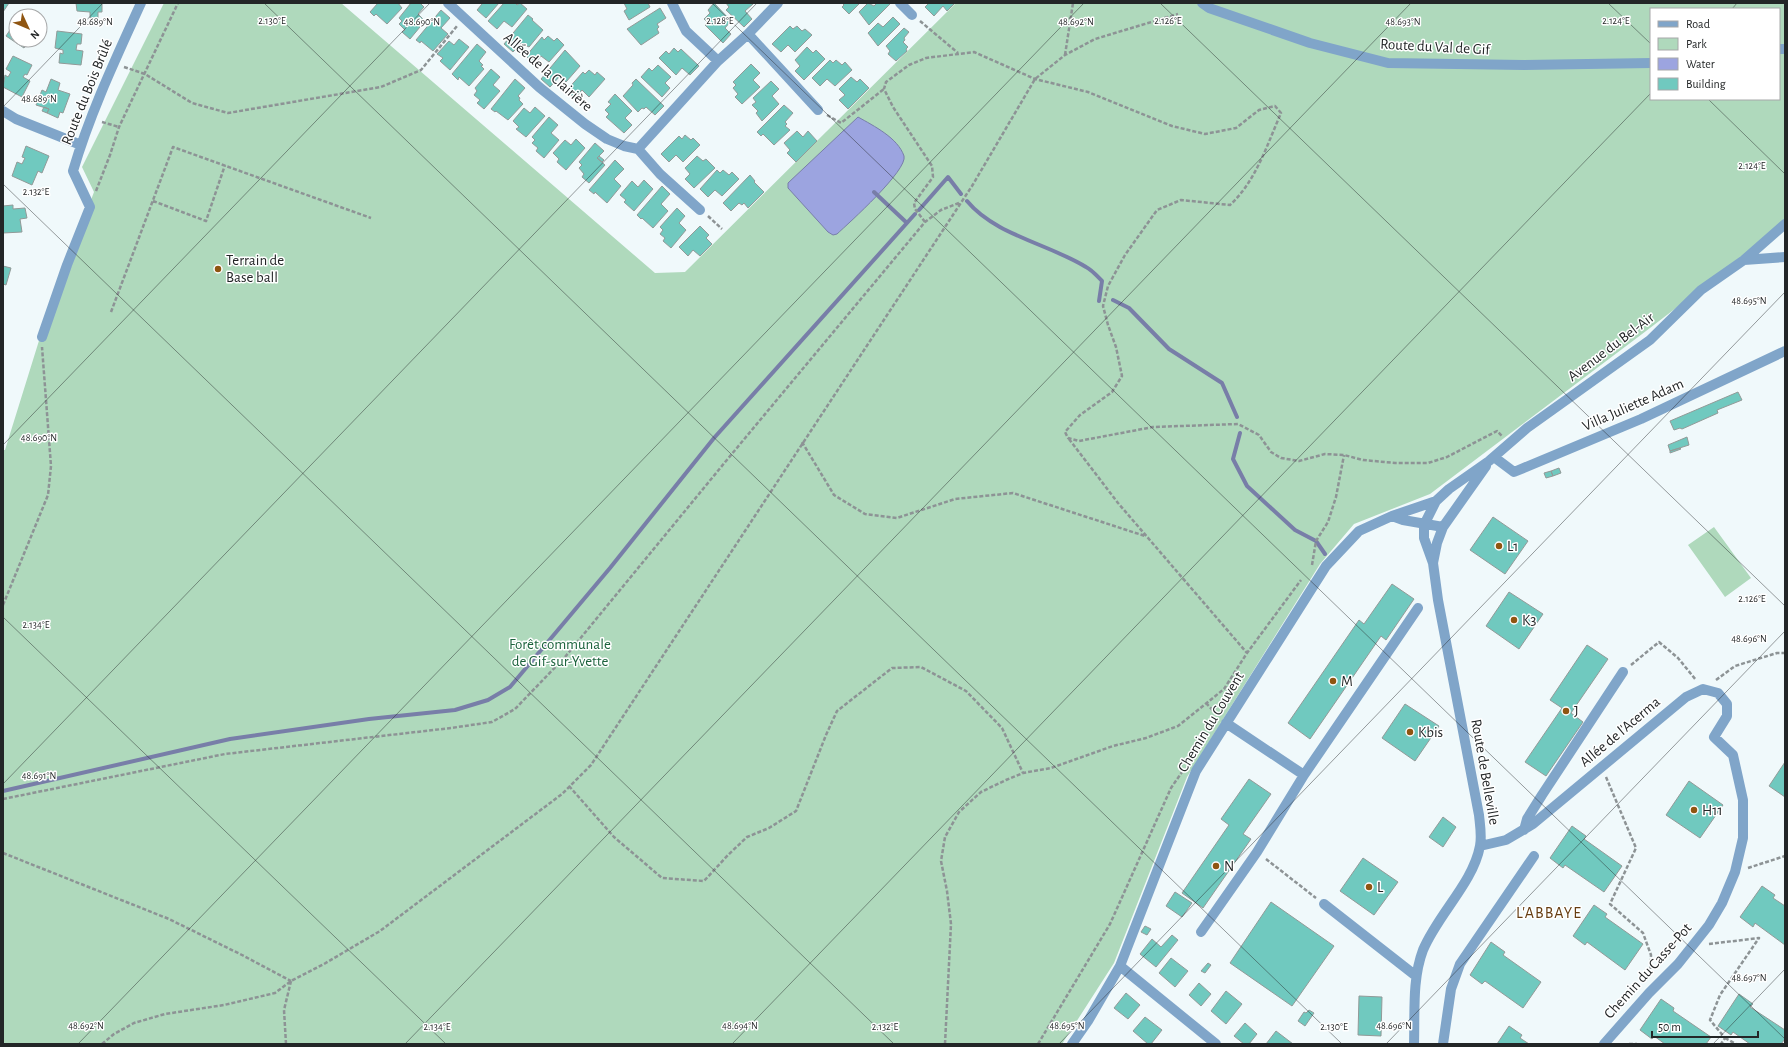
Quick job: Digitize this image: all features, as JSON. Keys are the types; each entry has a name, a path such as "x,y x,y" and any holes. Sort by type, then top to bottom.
{"street":[{"name":"Route du Bois Brûlé","path":"90,206 73,171 91,119 141,3"},
{"name":"Allée de la Clairière","path":"448,3 540,87 585,124 607,139 624,146 638,149"},
{"path":"672,3 686,31 718,61"},
{"path":"700,210 660,174 638,149 718,61 748,34 778,3"},
{"path":"900,3 912,15"},
{"name":"Route du Val de Gif","path":"1202,3 1209,8 1310,43 1388,63 1524,65 1650,64"},
{"path":"748,34 818,110"},
{"path":"3,111 16,119 81,145"},
{"path":"42,337 67,265 90,206"},
{"name":"Avenue du Bel-Air","path":"1491,459 1527,428 1650,340 1702,290 1744,260 1785,224"},
{"path":"1744,260 1785,257"},
{"name":"Villa Juliette Adam","path":"1491,459 1514,472 1641,419 1785,352"},
{"name":"Route de Belleville","path":"1414,1044 1416,976 1423,950 1436,926 1473,868 1480,846 1479,815 1438,600 1433,563 1424,538 1424,525 1436,501 1449,489 1491,459"},
{"name":"Route de Belleville","path":"1433,563 1437,543 1444,527 1491,459"},
{"path":"1449,489 1460,491 1465,497"},
{"name":"Chemin du Couvent","path":"1072,1044 1088,1021 1120,966 1196,771 1221,720 1326,566 1359,531 1392,516 1436,501"},
{"path":"1392,516 1424,525 1444,527"},
{"path":"1403,520 1424,538"},
{"path":"1201,932 1257,852 1304,775 1418,608"},
{"path":"1524,830 1527,819 1542,795 1623,672"},
{"name":"Allée de l'Acerma","path":"1480,846 1506,840 1533,824 1686,696 1704,689"},
{"name":"Chemin du Casse-Pot","path":"1604,1044 1649,992 1678,964 1709,925 1722,903 1735,872 1743,838 1743,800 1733,755 1714,737 1727,716 1727,704 1718,693 1704,689"},
{"path":"1221,720 1304,775"},
{"path":"1443,1044 1451,989 1460,964 1534,856"},
{"path":"1324,904 1416,976"},
{"path":"1120,966 1216,1044"}],"path":[{"path":"90,206 110,155 119,127 145,74 166,25 178,3"},
{"path":"1065,55 1073,3"},
{"path":"102,1044 114,1034 134,1023 165,1014 224,1005 275,993 291,981 324,964 380,931 562,794 591,765 802,442 972,186 1035,79 1065,55 1095,39 1178,14"},
{"path":"114,63 145,74 192,103 228,113 381,87 421,70 458,25 462,15"},
{"path":"912,15 958,53"},
{"path":"818,110 841,123 884,89 886,82 909,65 926,58 974,52 1035,79 1088,92 1172,126 1204,134 1236,128 1259,110 1275,106 1281,113 1257,167 1241,195 1230,205 1181,200 1157,210 1125,255 1108,286 1103,306 1116,347 1122,376 1112,392 1080,416 1066,432 1068,438 1145,536 1247,653"},
{"path":"884,89 893,107 932,166 933,177 914,202 915,209 925,222"},
{"path":"91,119 119,127"},
{"path":"111,312 173,147 371,218"},
{"path":"153,201 206,221 225,165"},
{"path":"3,799 225,754 492,722 515,709 565,657 925,222 941,210 960,202"},
{"path":"700,210 722,229"},
{"path":"3,605 48,495 51,466 42,337"},
{"path":"1068,438 1078,441 1153,427 1238,424 1259,435 1271,452 1281,458 1299,461 1325,454 1344,455 1363,460 1395,463 1428,463 1447,457 1497,431 1510,443"},
{"path":"802,442 834,495 865,514 897,518 955,499 1013,493 1145,536"},
{"path":"1308,571 1312,565 1316,541 1328,522 1340,480 1344,455"},
{"path":"945,1044 951,924 947,891 941,862 945,837 959,812 981,792 1023,773 1051,768 1113,746 1146,738 1178,726 1224,689 1247,653 1304,577"},
{"path":"1623,672 1659,642 1678,658 1704,689 1735,666 1777,653 1785,653"},
{"path":"569,786 614,837 662,878 704,881 728,855 747,838 769,828 796,811 837,711 892,668 921,667 966,691 1002,728 1023,773"},
{"path":"1206,703 1221,720"},
{"path":"1601,767 1636,848 1610,904 1644,933 1652,956 1649,992"},
{"path":"1038,1044 1110,924 1172,788 1183,770"},
{"path":"1257,852 1324,904"},
{"path":"3,853 169,919 291,981"},
{"path":"1735,872 1785,856"},
{"path":"1692,947 1759,938 1720,995 1710,1020 1725,1038 1736,1044"},
{"path":"286,1044 284,1010 291,981"},
{"path":"1721,1044 1725,1038"},
{"path":"1629,1044 1637,1044"}],"green space":[{"name":"Forêt communale de Gif-sur-Yvette","path":"164,3 341,3 655,273 685,272 956,3 1785,3 1785,224 1430,494 1354,524 1320,564 1187,777 1114,963 1062,1044 3,1044 3,450 5,450 42,331 94,192 82,167"},
{"path":"1714,527 1751,578 1725,597 1688,545"}],"water":[{"path":"858,117 885,133 897,144 904,156 903,163 888,184 865,208 837,234 833,235 828,232 788,188 788,183"}],"building":[{"path":"3,3 9,3 3,12"},
{"path":"76,3 102,3 102,12 98,12 98,18 90,18 90,12 77,11"},
{"path":"378,3 398,3 402,8 387,24 376,14 374,16 370,12"},
{"path":"411,3 420,3 424,7 418,14 425,21 410,39 402,32 405,30 399,24 402,21 399,18"},
{"path":"481,3 499,3 486,18 477,10 482,4"},
{"path":"504,3 515,3 517,5 520,3 527,9 512,27 504,21 497,29 488,21"},
{"path":"624,3 648,3 650,7 629,20 624,11 627,9"},
{"path":"714,3 731,21 725,28 731,34 723,43 705,25 708,23 704,19 710,13 708,10"},
{"path":"726,3 753,4 745,11 752,19 744,27 726,10 729,7"},
{"path":"842,3 860,3 849,14 842,7 844,5"},
{"path":"868,3 874,6 877,3 891,3 869,25 859,12"},
{"path":"929,3 955,3 947,11 943,6 934,16 925,7"},
{"path":"660,8 666,18 657,24 659,27 657,29 659,33 641,45 627,29"},
{"path":"441,10 450,18 441,28 448,34 433,51 421,41 420,43 416,40"},
{"path":"528,15 543,30 529,47 521,43 513,52 504,44"},
{"path":"893,17 900,24 878,46 868,33 878,23 883,27"},
{"path":"790,26 793,29 797,26 802,31 805,29 812,35 795,52 788,45 781,52 772,44"},
{"path":"904,28 909,32 904,38 905,40 903,42 908,47 906,49 907,51 896,61 888,54 890,51 886,46"},
{"path":"57,31 82,34 81,44 77,44 76,50 83,51 81,65 59,63 60,53 63,54 63,50 55,48"},
{"path":"548,36 554,41 557,38 564,45 549,62 541,56 534,64 526,56 542,37 544,40"},
{"path":"459,39 469,47 450,70 440,61 443,58 437,54 449,41 454,45"},
{"path":"477,44 486,52 479,61 483,65 481,66 484,69 469,86 459,77 458,80 452,74"},
{"path":"807,47 813,53 816,50 825,59 804,80 795,71 800,66 795,60"},
{"path":"674,48 678,52 681,49 699,66 690,75 682,68 676,75 659,58 666,51 669,54"},
{"path":"565,50 580,66 566,82 560,76 550,87 541,79"},
{"path":"13,56 32,65 27,75 25,74 23,77 30,81 22,97 3,87 5,75 8,77 11,72 6,69"},
{"path":"830,60 833,63 836,60 842,65 845,62 852,70 835,86 827,79 820,86 812,78"},
{"path":"751,64 760,73 753,80 760,87 742,104 735,97 738,94 733,88 736,85 733,82"},
{"path":"658,65 671,77 665,83 670,88 662,97 641,77 649,68 652,71"},
{"path":"491,69 500,77 493,85 500,91 484,109 477,103 480,100 474,95 477,91 475,88"},
{"path":"589,70 595,75 597,72 605,79 589,97 582,90 575,98 566,91 583,72 585,74"},
{"path":"851,77 857,82 860,79 869,88 848,109 839,100 845,95 839,89"},
{"path":"51,79 60,83 58,90 70,94 63,113 60,112 58,118 47,113 49,109 36,105 42,90 46,92"},
{"path":"515,79 525,88 518,96 520,98 519,100 523,104 508,120 491,109"},
{"path":"636,79 664,106 655,115 646,107 644,109 642,108 638,112 623,96 633,85 632,83"},
{"path":"771,81 779,89 772,96 779,104 762,121 756,113 758,111 752,105 756,102 753,98"},
{"path":"615,94 632,111 625,118 632,125 624,133 606,117 609,114 605,110 611,104 608,102"},
{"path":"784,105 793,113 785,122 787,124 785,126 790,130 774,145 763,134 761,136 757,132"},
{"path":"44,107 49,109 47,113 42,111"},
{"path":"535,107 545,116 526,137 516,129 519,127 513,121 524,108 530,113"},
{"path":"549,117 558,125 551,133 559,140 544,158 536,151 538,148 532,143 535,140 532,137"},
{"path":"797,131 803,137 808,131 817,141 796,162 787,153 790,150 784,143"},
{"path":"685,135 691,140 693,138 700,145 683,162 676,155 669,162 661,154 679,136 682,139"},
{"path":"576,139 585,148 566,170 557,162 559,159 553,153 565,140 571,145"},
{"path":"595,143 604,151 597,158 605,165 589,183 582,177 584,174 579,168 582,165 579,162"},
{"path":"26,146 49,156 42,173 38,171 32,185 12,176 17,162 22,164 25,158 22,157"},
{"path":"599,156 604,160 602,162 597,158"},
{"path":"697,156 703,161 706,159 715,168 694,188 685,179 690,174 685,168"},
{"path":"615,160 624,169 614,179 621,186 607,203 595,192 594,194 589,190"},
{"path":"717,170 720,173 723,170 729,175 732,172 739,179 722,196 715,190 708,197 700,189"},
{"path":"750,175 755,181 754,182 764,192 748,208 744,203 742,205 739,203 731,211 723,203"},
{"path":"644,180 653,189 634,211 624,202 626,200 620,195 632,181 638,187"},
{"path":"662,186 670,194 661,204 668,211 653,228 637,215"},
{"path":"13,205 13,209 25,208 27,218 20,219 22,232 3,233 3,206"},
{"path":"677,208 685,216 679,223 686,230 671,248 663,241 665,238 660,234 663,230 660,227"},
{"path":"700,226 709,235 706,238 712,244 700,256 693,250 688,256 679,247"},
{"path":"3,266 11,268 6,285 3,284"},
{"path":"1738,392 1742,400 1717,410 1718,413 1682,429 1680,428 1674,430 1670,421"},
{"path":"1687,437 1689,445 1670,451 1668,445"},
{"path":"1681,449 1670,453 1670,451"},
{"path":"1559,468 1561,473 1553,476 1551,471"},
{"path":"1551,471 1553,476 1546,478 1544,473"},
{"name":"L1","path":"1493,517 1528,541 1505,574 1470,550"},
{"name":"M","path":"1392,584 1414,599 1386,640 1381,636 1310,739 1288,723 1359,620 1364,624"},
{"name":"K3","path":"1509,592 1543,614 1519,649 1486,626"},
{"name":"J","path":"1587,645 1608,659 1571,713 1583,722 1546,776 1525,762 1562,708 1550,700"},
{"name":"Kbis","path":"1405,704 1439,726 1415,761 1382,738"},
{"path":"1785,762 1785,797 1769,786"},
{"name":"N","path":"1249,779 1271,794 1243,834 1251,839 1203,908 1182,893 1229,825 1221,819"},
{"name":"H11","path":"1689,781 1723,805 1700,838 1666,815"},
{"path":"1443,817 1456,827 1443,847 1429,837"},
{"path":"1572,826 1586,836 1584,839 1622,866 1604,892 1565,865 1563,868 1550,858"},
{"name":"L","path":"1363,858 1398,882 1374,915 1340,891"},
{"path":"1762,886 1775,895 1773,898 1785,906 1785,945 1755,923 1753,927 1740,917"},
{"path":"1175,892 1192,903 1182,917 1166,906"},
{"path":"1271,902 1334,946 1292,1006 1230,963"},
{"path":"1594,905 1607,914 1605,917 1643,944 1625,970 1587,942 1585,945 1573,936"},
{"path":"1145,926 1151,929 1147,935 1141,932"},
{"path":"1172,935 1178,940 1156,967 1140,954 1152,939 1161,947"},
{"path":"1491,942 1505,952 1503,955 1541,982 1523,1008 1485,981 1482,984 1470,975"},
{"path":"1171,958 1188,971 1175,987 1159,973"},
{"path":"1208,963 1211,965 1205,973 1201,971"},
{"path":"1199,983 1211,994 1201,1006 1189,995"},
{"path":"1226,991 1242,1004 1226,1024 1211,1011"},
{"path":"1126,993 1140,1005 1128,1019 1114,1008"},
{"path":"1739,994 1753,1004 1750,1007 1785,1030 1785,1039 1781,1044 1750,1044 1733,1032 1731,1035 1718,1026"},
{"path":"1359,996 1382,997 1381,1036 1358,1035"},
{"path":"1661,999 1674,1008 1673,1011 1711,1037 1706,1044 1665,1044 1654,1036 1652,1039 1640,1030"},
{"path":"1309,1010 1314,1013 1305,1026 1298,1021 1304,1012 1306,1013"},
{"path":"1145,1017 1162,1030 1151,1044 1148,1044 1133,1031"},
{"path":"1245,1023 1257,1034 1249,1044 1244,1044 1234,1036"},
{"path":"1509,1026 1522,1035 1520,1038 1529,1044 1497,1044"},
{"path":"1276,1031 1293,1044 1266,1044"}],"waterway":[{"path":"919,210 948,177 961,194"},
{"path":"874,192 907,223"},
{"path":"967,201 979,213 1007,231 1071,259 1090,270 1102,281 1099,301"},
{"path":"3,791 230,739 369,719 455,710 488,700 510,687 610,568 714,438 915,214"},
{"path":"1113,300 1129,308 1169,349 1222,383 1237,417"},
{"path":"1240,433 1233,459 1247,486 1295,530 1316,541 1325,554"}],"place":[{"name":"Terrain de Base ball","path":"218,269"},
{"name":"L1","path":"1499,546"},
{"name":"K3","path":"1514,620"},
{"name":"M","path":"1333,681"},
{"name":"J","path":"1566,711"},
{"name":"Kbis","path":"1410,732"},
{"name":"H11","path":"1694,810"},
{"name":"N","path":"1216,866"},
{"name":"L","path":"1369,887"}],"district":[{"name":"L'ABBAYE","path":"1549,913"}]}
